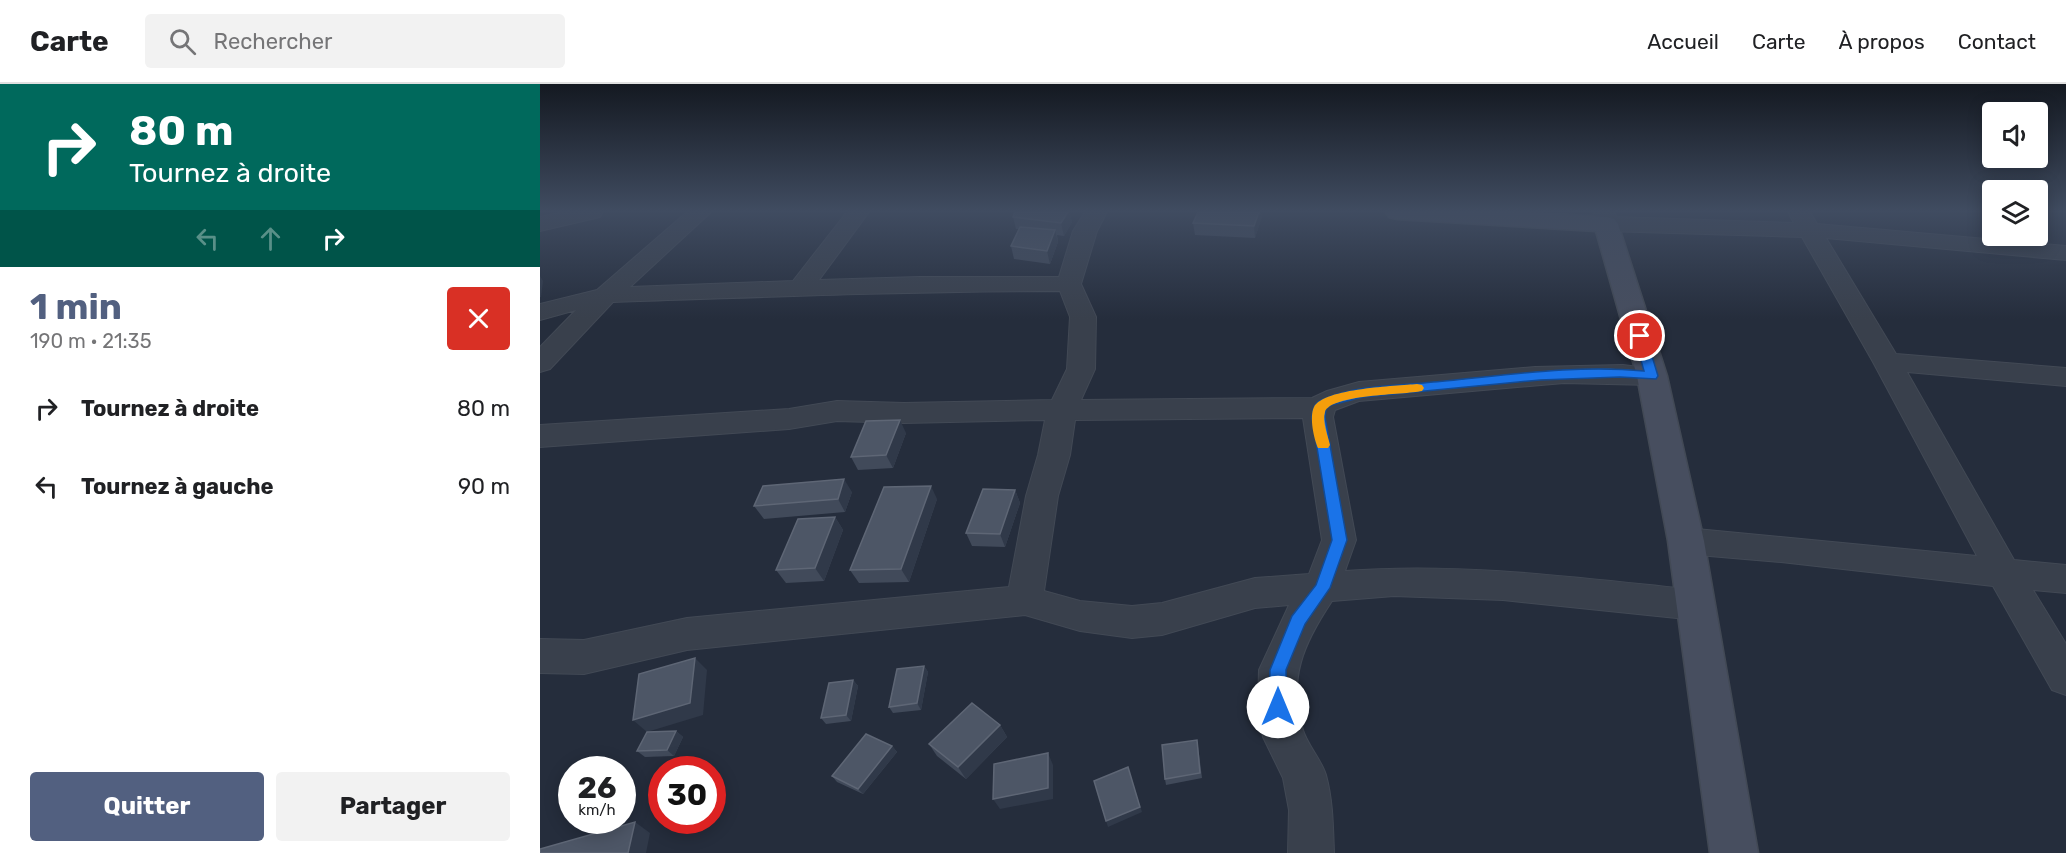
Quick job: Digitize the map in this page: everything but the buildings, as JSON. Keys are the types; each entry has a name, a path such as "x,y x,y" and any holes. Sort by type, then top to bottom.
{"street":[{"path":"540,363 606,295 659,248"},
{"path":"799,290 831,248"},
{"path":"1024,600 1042,496 1054,455 1062,410 1081,369 1083,317 1070,284 1080,248"},
{"path":"1614,248 1652,376 1686,541 1734,853"},
{"path":"1820,248 1887,362 2004,574 2066,678"},
{"path":"2024,248 2066,253"},
{"path":"540,312 606,295 919,284 1070,284"},
{"path":"1887,362 2066,376"},
{"path":"1311,853 1311,810 1304,774 1284,737 1278,707 1278,670 1298,621 1322,588 1340,540 1318,417 1320,408 1326,402 1363,393 1540,376 1620,373 1652,376"},
{"path":"540,436 789,419 837,411 904,413 1320,408"},
{"path":"1686,541 1771,546 2004,574 2066,579"},
{"path":"540,656 584,657 687,634 1024,600 1080,615 1132,622 1162,619 1255,593 1394,582 1503,585 1696,605"}],"slow traffic":[{"path":"1323,445 1318,417 1320,408 1326,402 1363,393 1417,388"}],"route":[{"path":"1278,707 1278,670 1298,621 1322,588 1340,540 1318,417 1320,408 1326,402 1363,393 1540,376 1620,373 1652,376 1640,336"}]}
